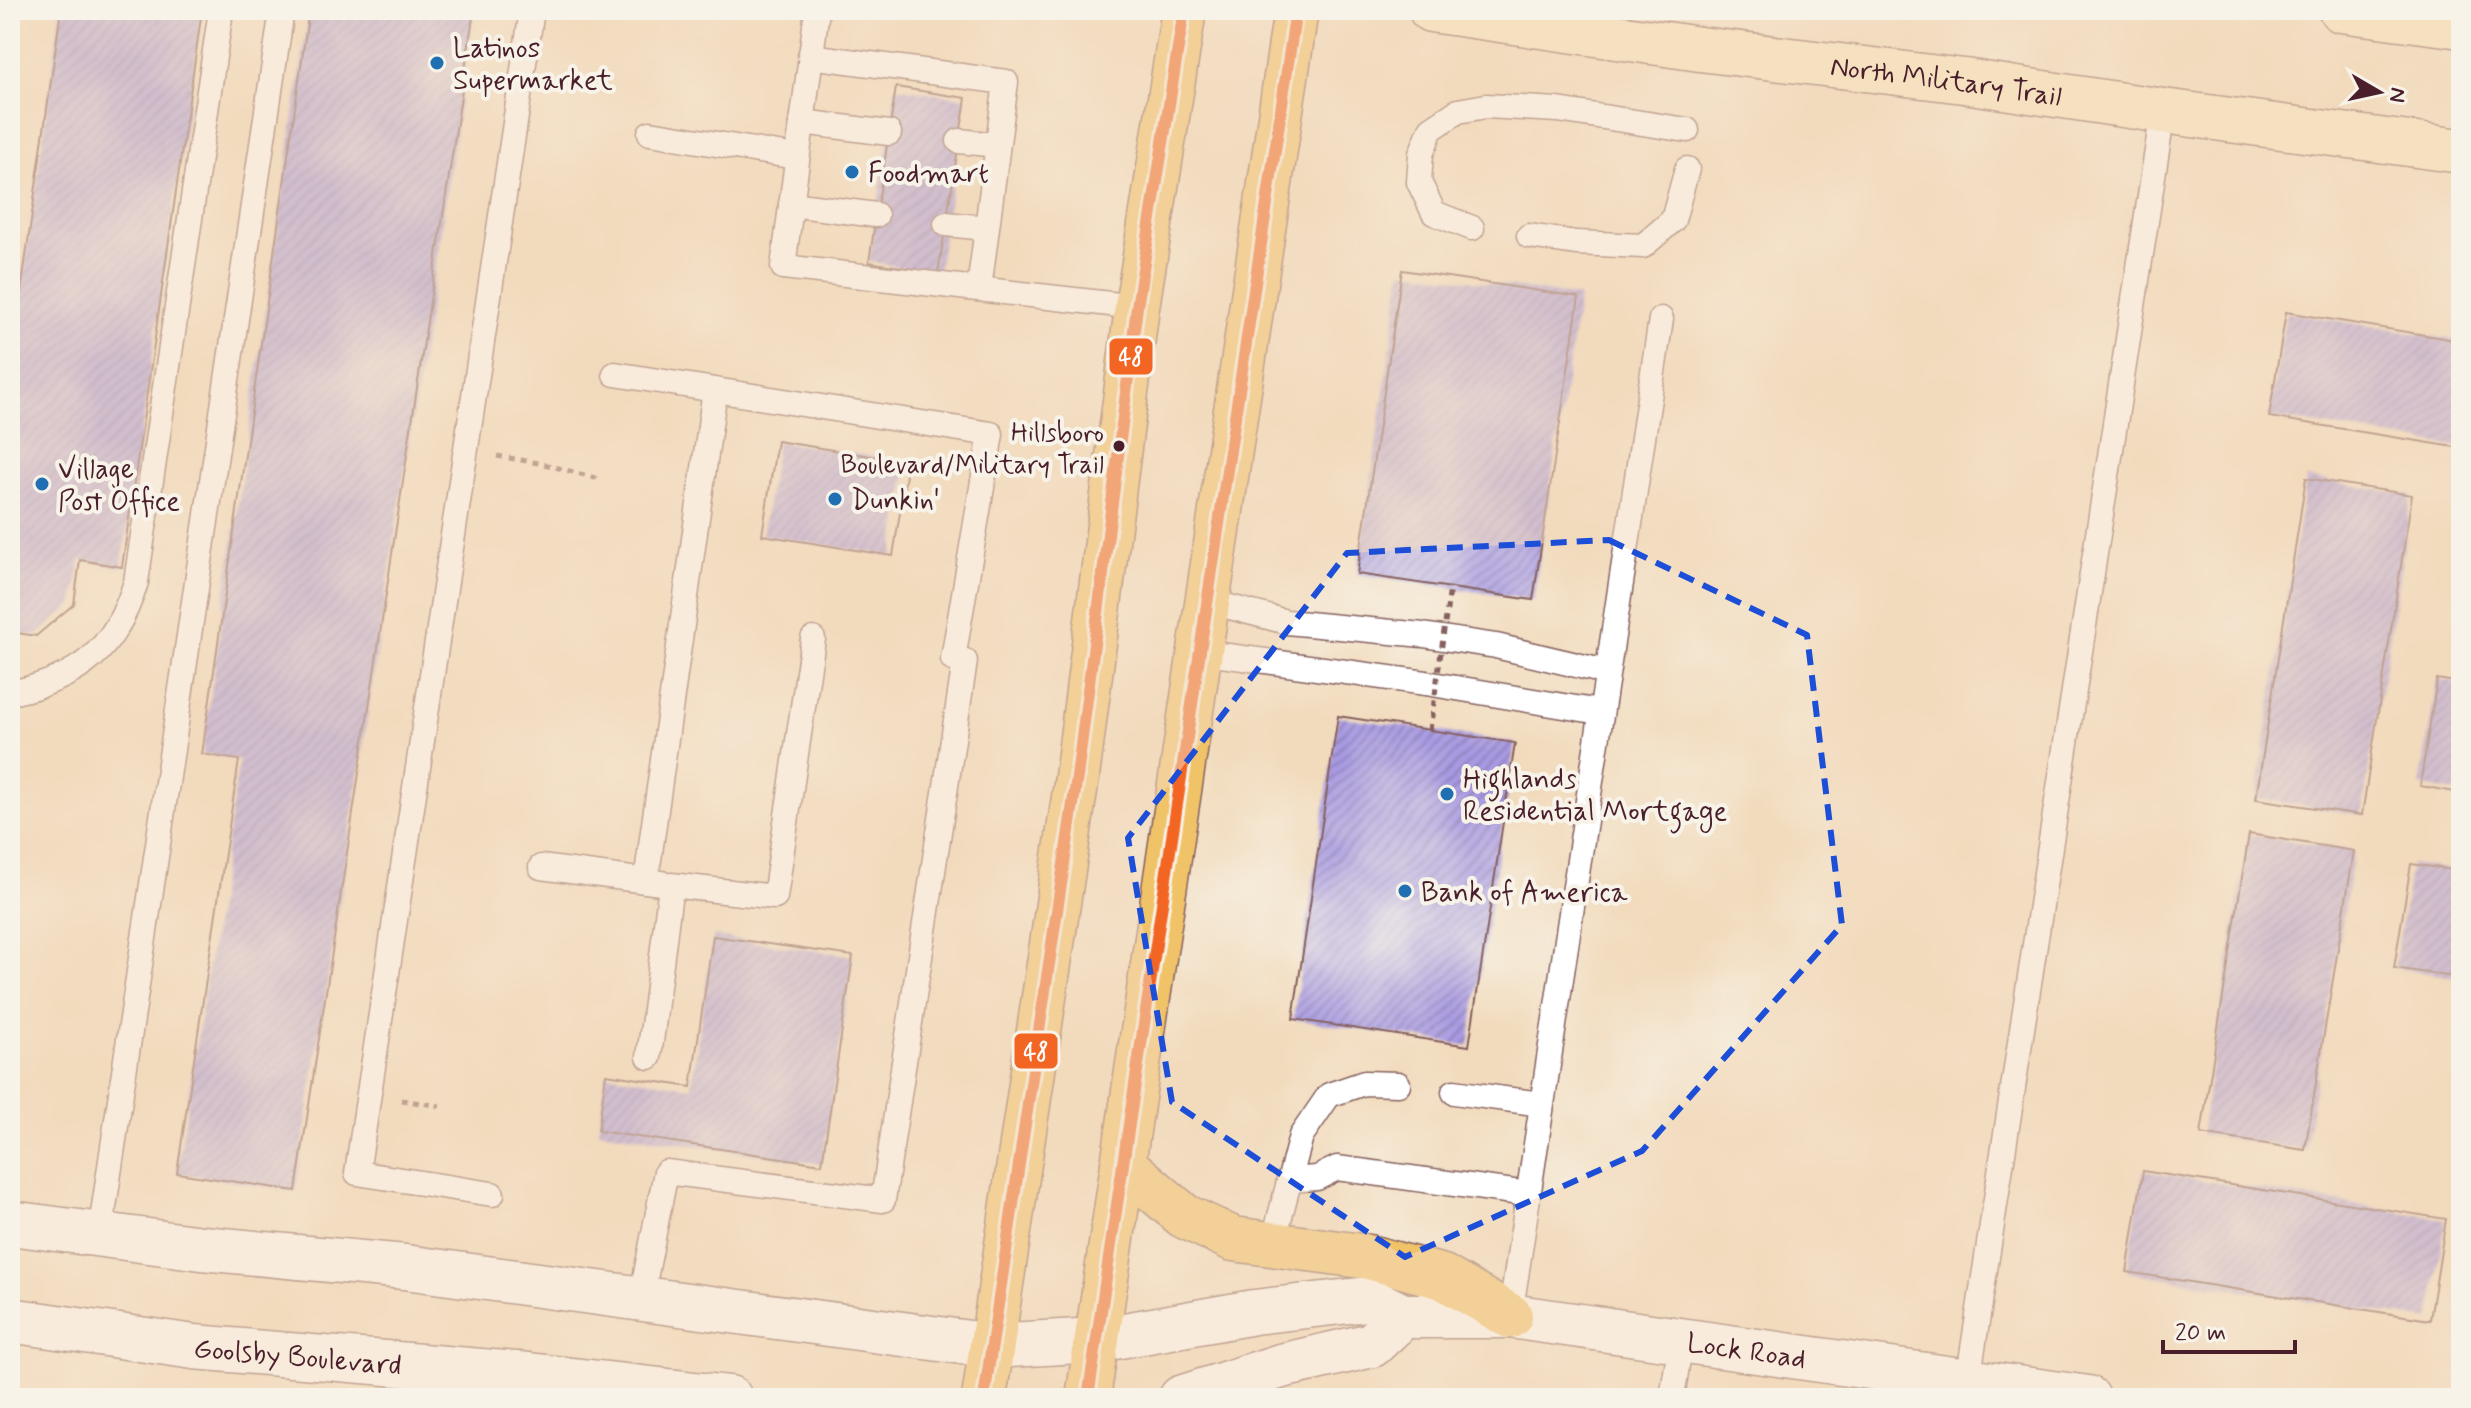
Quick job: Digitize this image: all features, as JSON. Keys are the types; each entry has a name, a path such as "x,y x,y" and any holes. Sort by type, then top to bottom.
{"main road":[{"path":"984,1398 1077,777 1137,307 1184,10"},
{"path":"1088,1398 1296,10"},
{"path":"1123,1164 1184,1216 1233,1239 1369,1257 1443,1277 1510,1316"}],"street":[{"name":"North Military Trail","path":"1431,10 2461,151"},
{"path":"2341,10 2461,26"},
{"path":"10,1223 202,1248 405,1267 992,1346 1097,1340"},
{"name":"Lock Road","path":"1097,1340 1254,1312 1368,1299 1403,1316 1510,1316 2088,1398"},
{"path":"1181,1398 1281,1366 1372,1345 1403,1316"},
{"name":"Goolsby Boulevard","path":"10,1320 194,1347 456,1368 730,1398"}],"lane":[{"path":"10,693 40,685 76,669 103,649 126,615 133,593 221,10"},
{"path":"100,1234 282,10"},
{"path":"492,1194 357,1173 532,10"},
{"path":"817,10 783,267 1137,307"},
{"path":"810,56 1006,82 979,289"},
{"path":"1472,228 1434,213 1419,182 1421,154 1431,129 1458,111 1486,106 1558,110 1687,130"},
{"path":"1968,1381 2163,111"},
{"path":"802,122 889,133"},
{"path":"650,133 796,157"},
{"path":"959,141 997,145"},
{"path":"1529,236 1576,243 1643,246 1673,220 1687,169"},
{"path":"791,204 876,215"},
{"path":"946,224 986,228"},
{"path":"1510,1316 1661,319"},
{"path":"615,374 991,434 883,1200 666,1172 641,1299"},
{"path":"646,881 715,390"},
{"path":"1207,601 1287,622 1496,646 1606,672"},
{"path":"541,867 775,897 813,639"},
{"path":"1199,652 1426,683 1600,712"},
{"path":"649,1057 671,885"},
{"path":"1273,1243 1301,1136 1329,1095 1364,1083 1398,1084"},
{"path":"1454,1092 1541,1104"},
{"path":"1289,1180 1317,1178 1337,1168 1528,1194"},
{"path":"1672,1398 1681,1340"}],"path":[{"path":"465,452 544,464 599,479"},
{"path":"1430,730 1450,588"}],"highlighted area":[{"path":"1609,540 1807,635 1842,925 1642,1151 1405,1257 1172,1102 1128,838 1347,553"}],"building":[{"path":"61,10 202,10 122,567 80,560 74,604 36,636 10,632 10,369"},
{"path":"309,10 474,10 296,1191 177,1173 239,760 202,754"},
{"path":"896,87 966,98 938,273 869,262"},
{"path":"1402,270 1579,297 1533,600 1357,574"},
{"path":"2286,312 2461,341 2461,448 2269,417"},
{"name":"Dunkin'","path":"777,441 908,462 893,556 762,535"},
{"path":"2306,478 2412,495 2362,815 2256,799"},
{"path":"2437,679 2461,683 2461,793 2420,786"},
{"path":"1338,716 1515,743 1469,1046 1293,1019"},
{"path":"2249,834 2354,851 2305,1150 2201,1134"},
{"path":"2411,864 2461,871 2461,978 2394,968"},
{"path":"713,936 853,956 822,1164 598,1131 606,1074 691,1087"},
{"path":"2143,1171 2446,1219 2430,1320 2127,1272"}],"transit line":[{"name":"48","path":"984,1398 1077,777 1137,307 1184,10"},
{"name":"48","path":"1088,1398 1296,10"}],"place":[{"name":"Latinos Supermarket","path":"437,63"},
{"name":"Foodmart","path":"852,172"},
{"name":"Hillsboro Boulevard/Military Trail","path":"1119,446"},
{"name":"Village Post Office","path":"42,484"},
{"name":"Dunkin'","path":"835,499"},
{"name":"Highlands Residential Mortgage","path":"1447,794"},
{"name":"Bank of America","path":"1405,891"}]}
